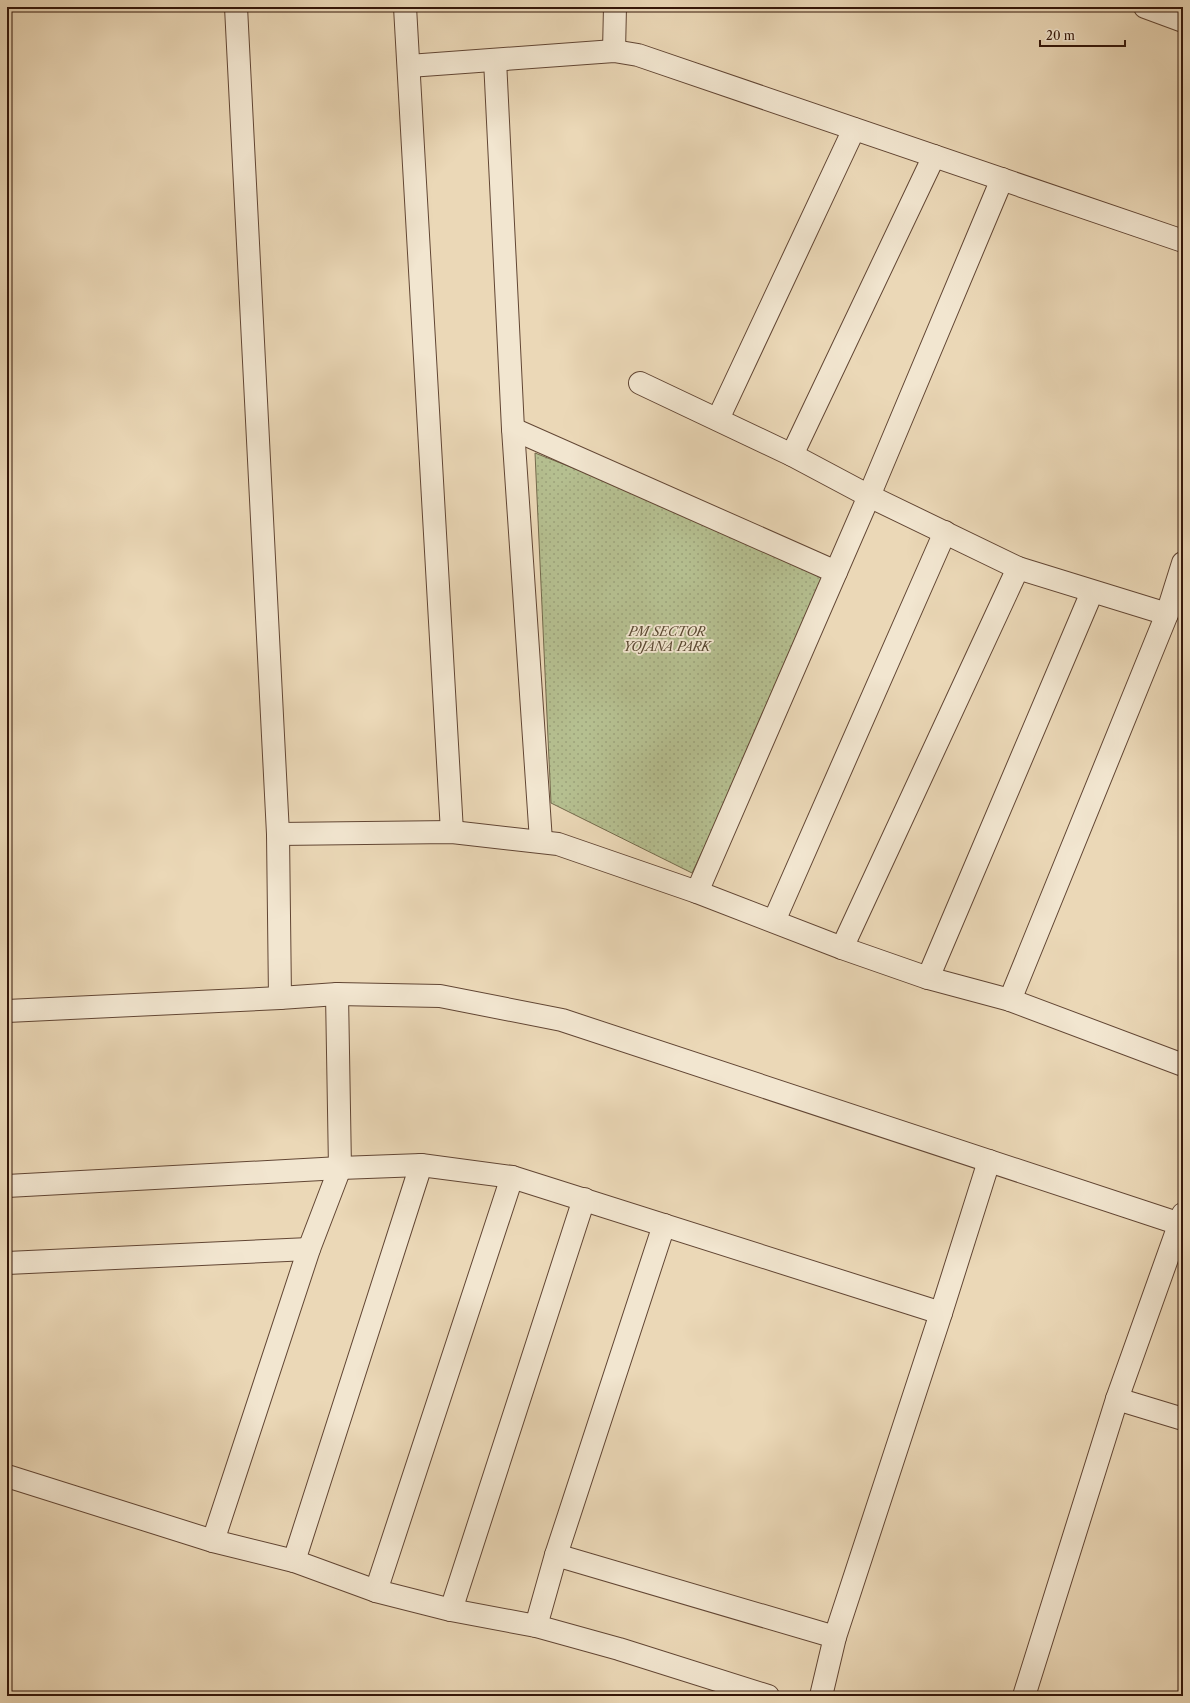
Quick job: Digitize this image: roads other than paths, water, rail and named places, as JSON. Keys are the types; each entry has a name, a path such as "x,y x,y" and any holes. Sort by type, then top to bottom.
{"street":[{"path":"236,7 278,834 280,998"},
{"path":"405,7 452,832"},
{"path":"614,51 615,7"},
{"path":"1145,7 1183,21"},
{"path":"409,66 614,51 638,55 1183,241"},
{"path":"495,60 513,429 541,841"},
{"path":"718,419 854,129"},
{"path":"792,455 934,156"},
{"path":"697,892 869,496 1002,179"},
{"path":"640,383 792,455 869,496 1018,568 1167,614"},
{"path":"513,429 836,572"},
{"path":"774,921 945,532"},
{"path":"1010,1000 1167,614 1183,563"},
{"path":"842,948 1018,568"},
{"path":"928,978 1092,592"},
{"path":"278,834 452,832 558,844 697,892 842,948 928,978 1010,1000 1183,1065"},
{"path":"213,1541 310,1249 340,1168 337,994"},
{"path":"7,1011 337,994 440,996 562,1020 989,1161 1182,1219 1117,1399 1024,1696"},
{"path":"821,1696 835,1637 989,1161"},
{"path":"7,1186 421,1165 512,1177 941,1313"},
{"path":"294,1561 421,1165"},
{"path":"376,1592 512,1177"},
{"path":"451,1610 584,1200"},
{"path":"536,1626 556,1555 664,1225"},
{"path":"7,1263 310,1249"},
{"path":"1117,1399 1183,1420"},
{"path":"7,1476 213,1541 294,1561 376,1592 451,1610 536,1626 619,1649 768,1696"},
{"path":"556,1555 835,1637"}],"park label":[{"name":"PM SECTOR YOJANA PARK","path":"667,638"}]}
